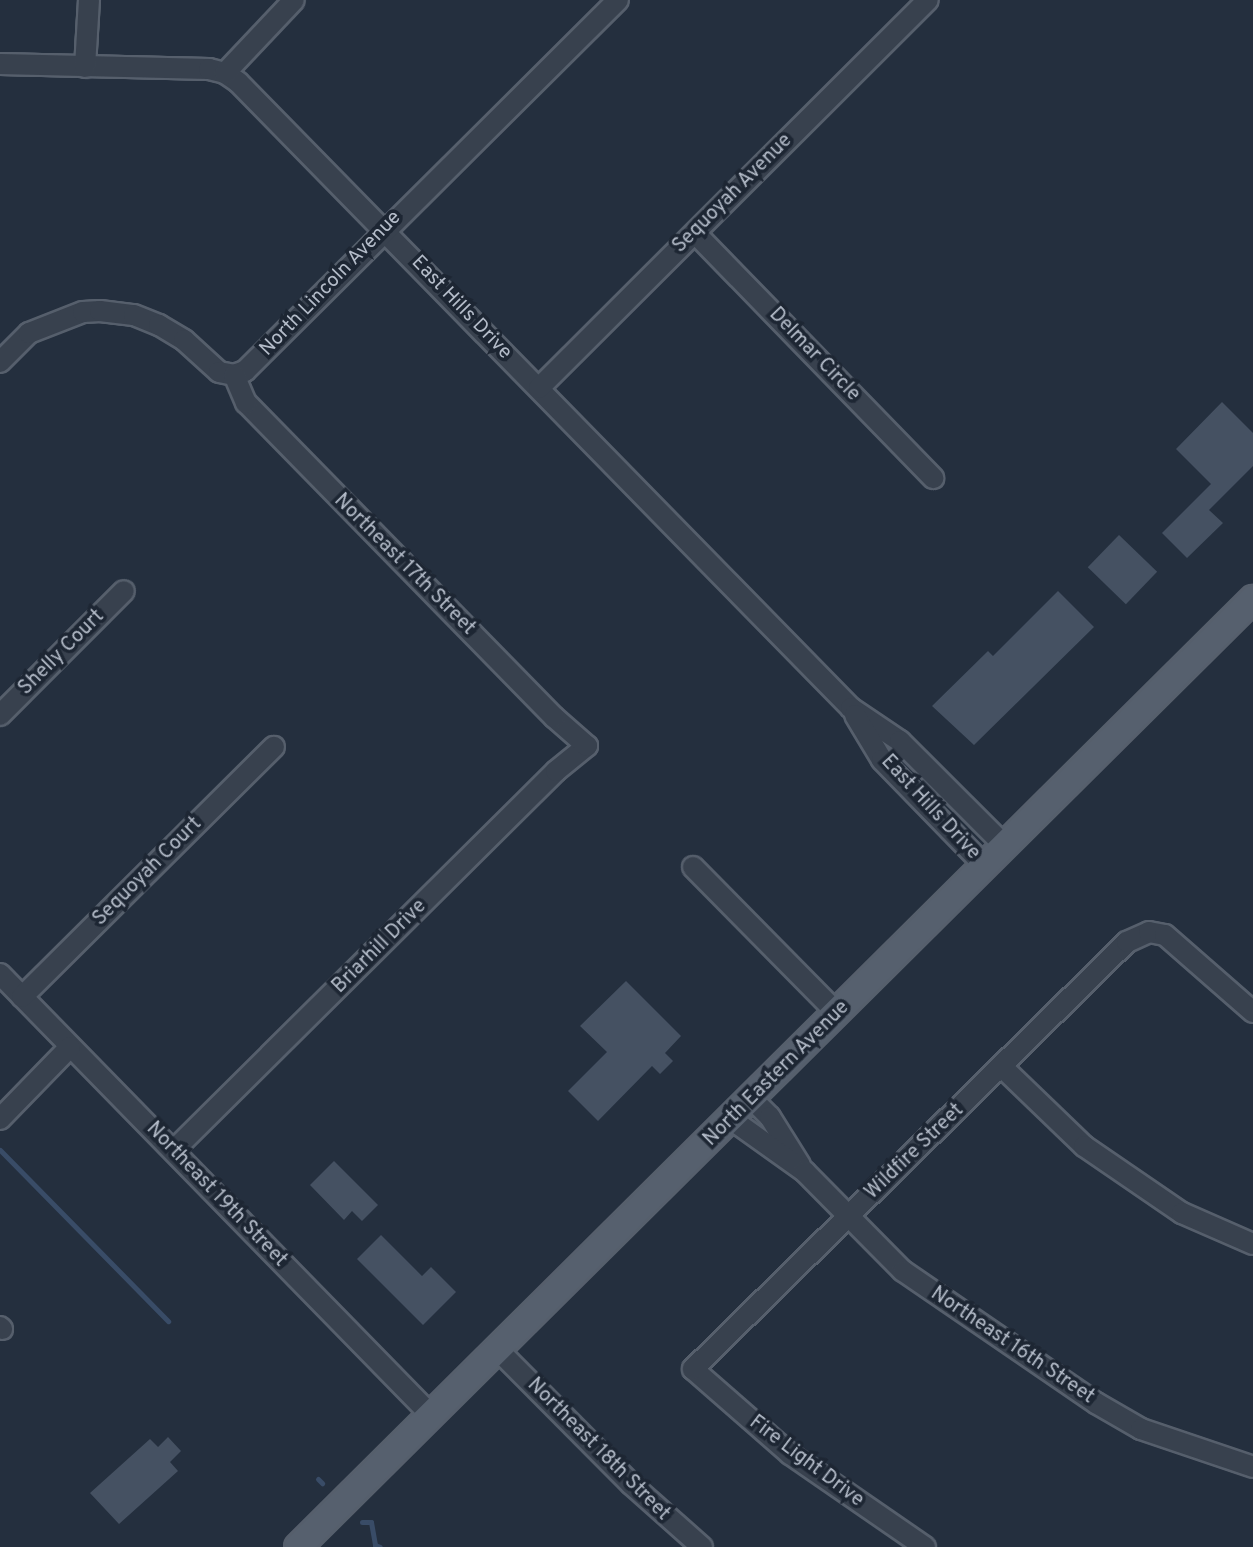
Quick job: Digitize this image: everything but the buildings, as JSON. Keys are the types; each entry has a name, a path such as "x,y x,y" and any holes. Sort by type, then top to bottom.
{"main road":[{"name":"North Eastern Avenue","path":"298,1547 1253,599"}],"street":[{"path":"85,67 89,0"},
{"path":"0,64 194,68 225,73 294,0"},
{"name":"North Lincoln Avenue","path":"234,375 253,364 384,229 618,0"},
{"name":"Sequoyah Avenue","path":"539,388 928,0"},
{"name":"East Hills Drive","path":"225,73 252,94 851,708 900,741 1005,846"},
{"name":"Delmar Circle","path":"695,233 933,478"},
{"path":"0,362 18,342 44,325 83,312 118,312 159,325 184,340 219,372 234,375"},
{"name":"Northeast 17th Street","path":"234,375 246,403 301,461 554,717 587,746"},
{"name":"Shelly Court","path":"0,715 124,591"},
{"name":"East Hills Drive","path":"851,708 882,760 985,866"},
{"name":"Briarhill Drive","path":"174,1150 556,771 587,746"},
{"name":"Sequoyah Court","path":"22,997 274,747"},
{"path":"693,867 838,1014"},
{"name":"Wildfire Street","path":"693,1369 1137,936 1149,932 1165,935 1253,1012"},
{"name":"Northeast 19th Street","path":"0,974 431,1415"},
{"path":"0,1119 70,1047"},
{"path":"1002,1067 1084,1146 1182,1213 1253,1244"},
{"name":"Northeast 16th Street","path":"752,1099 770,1117 805,1172"},
{"name":"Northeast 16th Street","path":"731,1119 805,1172 903,1271 1121,1418 1141,1429 1253,1467"},
{"name":"Northeast 18th Street","path":"497,1349 631,1484 702,1547"},
{"name":"Fire Light Drive","path":"693,1369 790,1454 925,1547"}],"waterway":[{"path":"0,1150 168,1321"},
{"path":"318,1479 322,1483"},
{"path":"362,1522 371,1522 375,1545 380,1547"}]}
